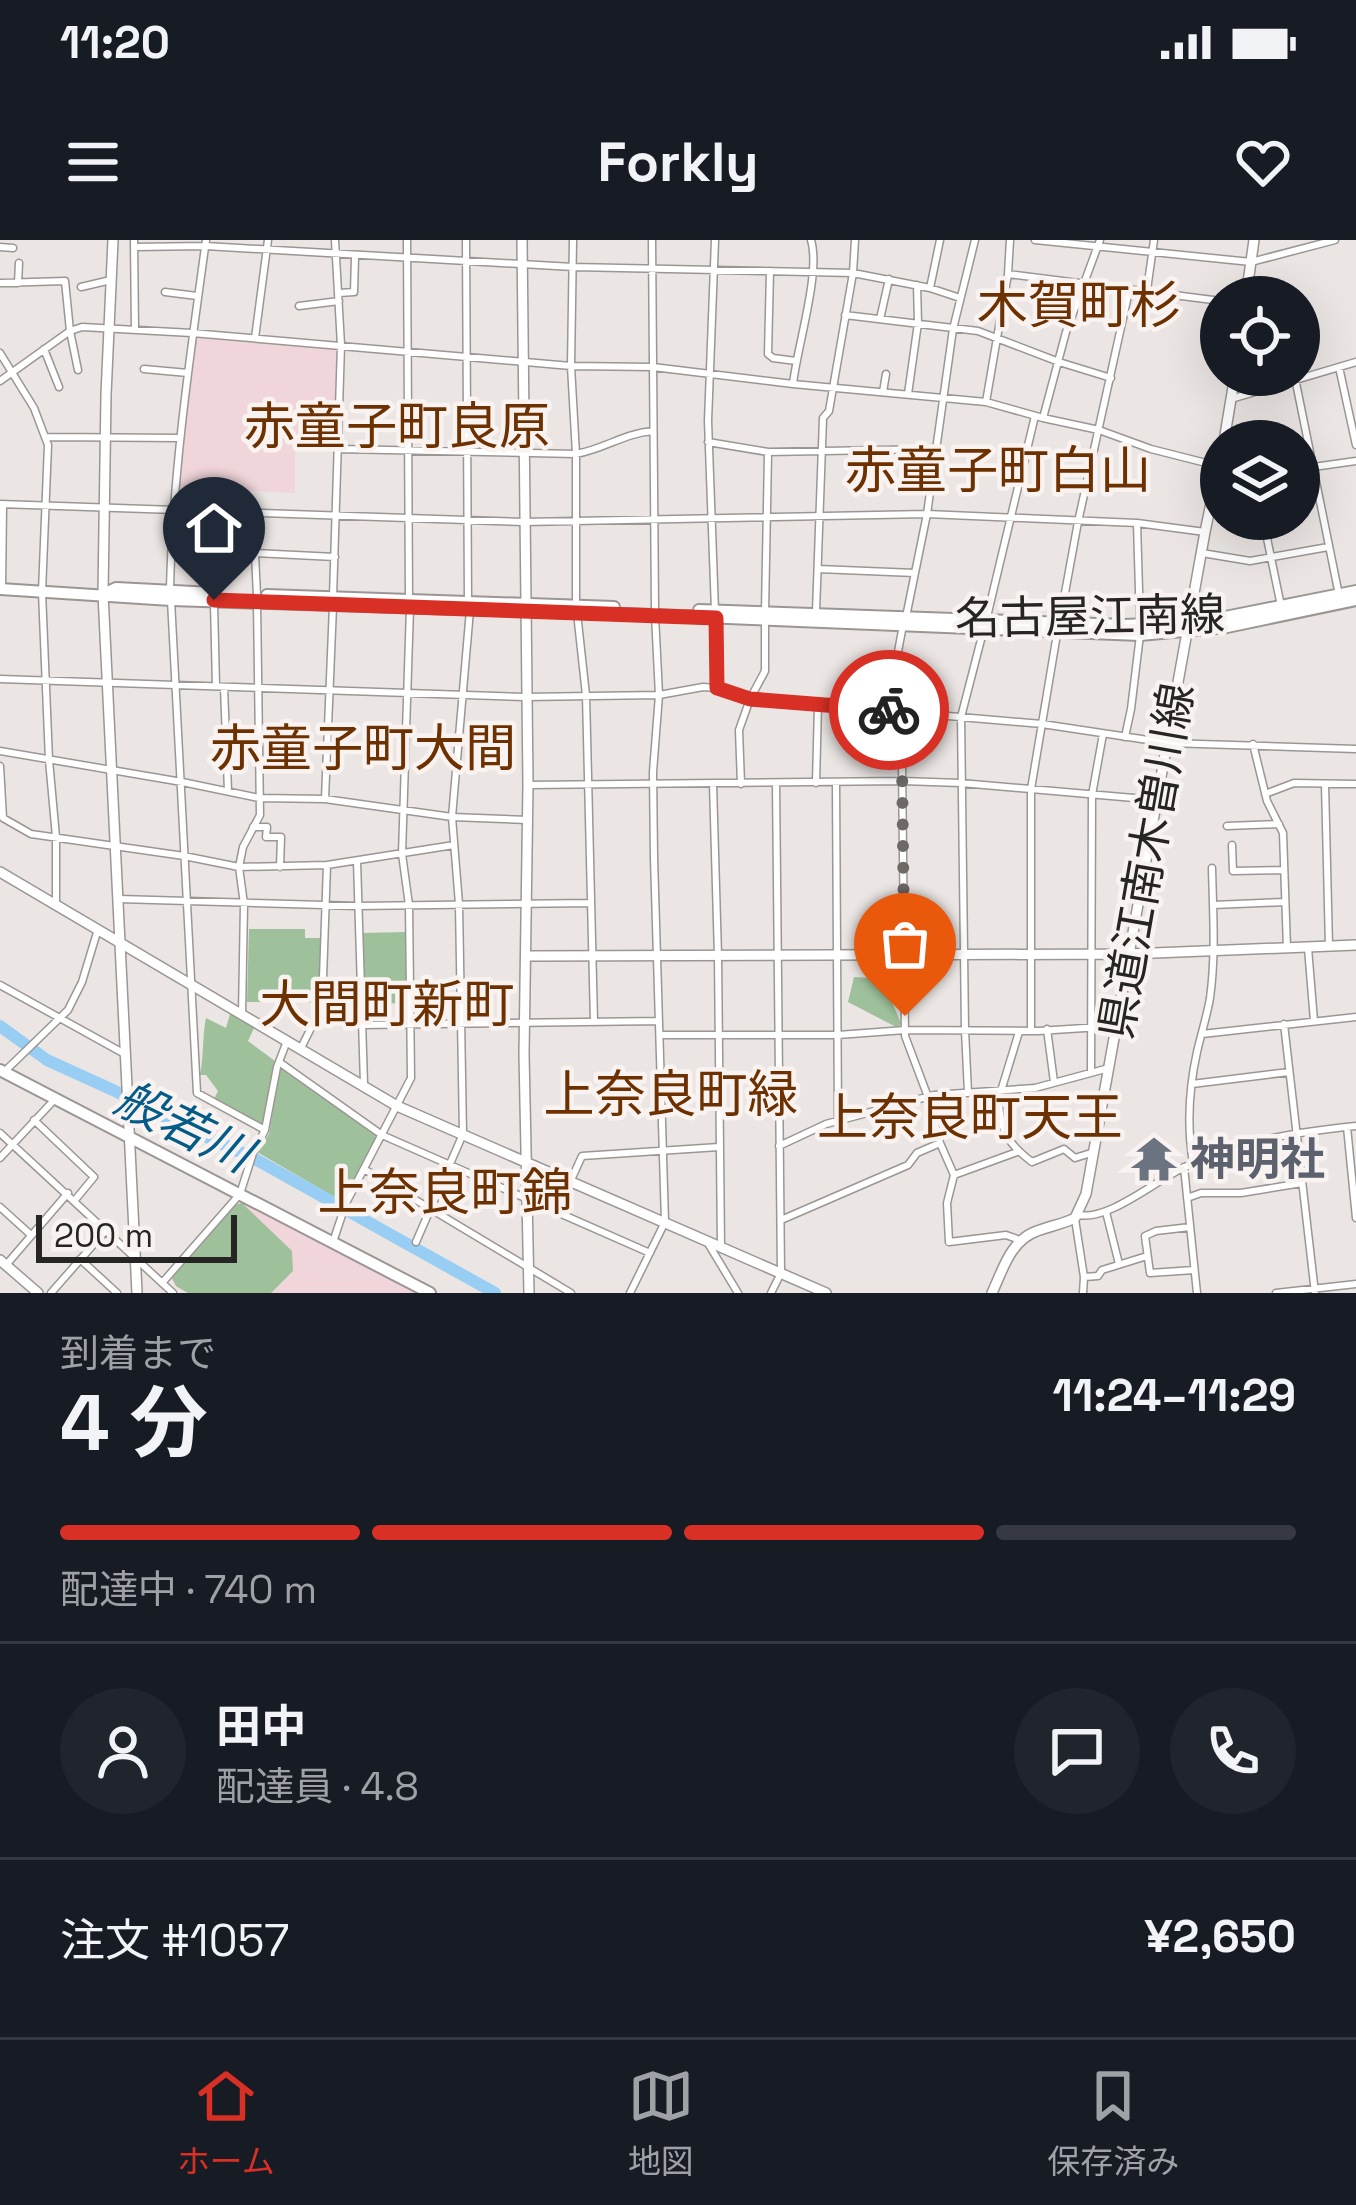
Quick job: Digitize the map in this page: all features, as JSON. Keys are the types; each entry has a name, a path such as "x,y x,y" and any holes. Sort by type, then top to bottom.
{"main road":[{"name":"名古屋江南線","path":"1,590 116,598 257,598 1140,630 1263,620 1356,596"},
{"name":"名古屋江南線","path":"1188,627 1339,595 1356,596"},
{"path":"1,1073 430,1293"}],"street":[{"path":"113,240 103,594 137,1293"},
{"path":"255,339 268,240"},
{"path":"325,800 341,345 334,240"},
{"path":"333,1242 345,1206 411,1078 409,904 402,854 409,604 406,240"},
{"path":"416,1242 463,1134 459,904 452,817 469,606 466,240"},
{"path":"522,240 529,1293"},
{"path":"573,240 576,609 586,695 594,1022"},
{"path":"630,1293 665,1222 653,784 659,695 652,240"},
{"path":"715,240 708,442 717,688"},
{"path":"793,385 813,274 811,240"},
{"path":"816,618 824,418 854,273 855,240"},
{"path":"930,288 940,240"},
{"path":"886,710 927,514 954,327 975,240"},
{"path":"986,401 1010,240"},
{"path":"1035,240 1251,262 1334,240"},
{"path":"1148,290 1154,240"},
{"path":"1249,276 1254,240"},
{"path":"135,330 134,243 206,243 573,267 854,273 960,298"},
{"path":"206,243 172,511 171,596 197,1093 265,1130"},
{"path":"968,1094 961,717 1039,417 1098,244"},
{"path":"0,248 13,248"},
{"path":"299,306 354,292 355,256"},
{"path":"18,283 19,263"},
{"path":"770,271 768,354 796,361"},
{"path":"1008,274 1200,299"},
{"path":"880,319 889,279"},
{"path":"81,286 111,280"},
{"path":"0,283 65,281 78,370"},
{"path":"908,394 918,323 917,285"},
{"path":"1030,1030 1031,789 1078,522 1129,291"},
{"path":"165,292 198,296"},
{"path":"845,315 978,331 1111,378"},
{"path":"0,381 70,331 109,328 192,333 571,366 653,367 793,385 986,401 1100,430 1151,449 1200,458"},
{"path":"44,349 59,387"},
{"path":"0,353 46,437 41,592 56,905"},
{"path":"1320,372 1356,362"},
{"path":"1339,367 1356,445"},
{"path":"144,369 188,373"},
{"path":"883,392 886,374"},
{"path":"1228,420 1232,396"},
{"path":"1232,399 1241,396"},
{"path":"338,449 576,454 597,450 634,432 654,431"},
{"path":"46,437 180,438"},
{"path":"708,442 768,452 936,449"},
{"path":"741,784 740,730 765,671 768,452"},
{"path":"1320,466 1356,461"},
{"path":"1320,500 1339,595"},
{"path":"1,590 2,504 524,522 927,514 1137,523 1200,531"},
{"path":"212,513 228,791"},
{"path":"242,1015 244,904 239,867 242,847 260,814 253,514"},
{"path":"1125,737 1140,630 1137,523"},
{"name":"県道江南木曽川線","path":"1076,1216 1090,1175 1203,540"},
{"path":"1268,540 1281,606"},
{"path":"1202,553 1250,561 1330,546"},
{"path":"255,553 335,556"},
{"path":"818,569 915,572"},
{"path":"0,679 526,697 659,695 703,687 750,699 1042,724 1168,742 1356,751"},
{"path":"816,783 818,705"},
{"path":"905,711 905,1030 954,1175 947,1203 949,1242 1006,1234 1020,1240"},
{"path":"1091,1071 1092,795 1103,734"},
{"path":"1253,744 1265,794 1282,833 1287,948"},
{"path":"0,751 259,798 528,820"},
{"path":"0,766 2,818 31,833 239,867 326,865 454,845"},
{"path":"528,785 902,781 1157,800"},
{"path":"836,782 838,1121"},
{"path":"1265,794 1294,783 1356,784"},
{"path":"713,784 722,1247"},
{"path":"771,1293 781,1273 776,784"},
{"path":"1325,784 1329,946"},
{"path":"1227,826 1279,824"},
{"path":"254,827 267,826 266,837 281,837 280,868"},
{"path":"1232,845 1233,872 1284,870"},
{"path":"357,861 365,1088"},
{"path":"301,1049 322,1006 326,865"},
{"path":"1193,1163 1188,1136 1192,1084 1214,951 1212,868"},
{"path":"0,872 398,1106 826,1293"},
{"path":"118,899 326,906 591,903"},
{"path":"1213,905 1286,902"},
{"path":"1,1073 61,1018 82,982 98,929"},
{"path":"527,956 1129,954 1356,945"},
{"path":"1308,948 1314,1021"},
{"path":"0,985 126,1054"},
{"path":"1202,1034 1356,1017"},
{"path":"361,1025 658,1021"},
{"path":"1284,1024 1314,1291"},
{"path":"660,1035 1116,1026"},
{"path":"1048,1029 1054,1082"},
{"path":"1019,1030 999,1092 1000,1118 1008,1142 1032,1162 1064,1148 1090,1175"},
{"path":"162,1283 240,1194 265,1130 278,1062 287,1041"},
{"path":"278,1062 382,1135 650,1253"},
{"path":"779,1147 838,1121 928,1097 1035,1088 1108,1068"},
{"path":"1192,1084 1289,1072"},
{"path":"0,1158 56,1099"},
{"path":"34,1120 94,1177 75,1200"},
{"path":"992,1293 1008,1258 1031,1233 1076,1216 1106,1212 1193,1163 1295,1132 1352,1126 1356,1218"},
{"path":"0,1133 173,1293"},
{"path":"781,1220 908,1166 917,1153 940,1143"},
{"path":"571,1180 582,1156 719,1148"},
{"path":"954,1175 1017,1152"},
{"path":"1075,1158 1094,1152"},
{"path":"1184,1167 1197,1293"},
{"path":"364,1169 571,1293"},
{"path":"1187,1198 1302,1183"},
{"path":"38,1293 3,1267 68,1193"},
{"path":"0,1207 31,1235"},
{"path":"1106,1212 1119,1264"},
{"path":"1076,1216 1083,1293"},
{"path":"1190,1227 1145,1236 1150,1273 1195,1270"},
{"path":"51,1293 107,1229"},
{"path":"706,1240 738,1293"},
{"path":"1084,1277 1148,1256"},
{"path":"80,1259 117,1293"},
{"path":"1276,1293 1356,1284"}],"shaded area":[{"path":"195,338 337,348 334,448 295,450 295,493 179,487"},
{"path":"242,1198 423,1293 186,1293 176,1287 171,1278"}],"green space":[{"path":"249,929 305,929 305,938 323,938 318,1005 286,995 278,1002 247,1002"},
{"path":"406,932 407,1003 363,1004 361,933"},
{"path":"854,977 887,979 901,1023 898,1028 848,1002"},
{"path":"230,1014 255,1026 248,1041 275,1061 263,1125 214,1099 218,1091 206,1075 200,1075 206,1018 226,1028"},
{"path":"280,1068 377,1136 343,1202 257,1152 269,1134"},
{"path":"242,1203 292,1251 293,1271 271,1293 188,1293 176,1286 172,1278 235,1205"}],"waterway":[{"name":"般若川","path":"0,1026 47,1060 187,1132 255,1159 495,1293"}],"way so far":[{"path":"889,710 905,711 905,1016"}],"place":[{"name":"神明社","path":"1154,1159"}],"district":[{"name":"木賀町杉","path":"1079,305"},
{"name":"赤童子町良原","path":"397,426"},
{"name":"赤童子町白山","path":"998,470"},
{"name":"赤童子町大間","path":"363,748"},
{"name":"大間町新町","path":"387,1004"},
{"name":"上奈良町緑","path":"671,1094"},
{"name":"上奈良町天王","path":"970,1117"},
{"name":"上奈良町錦","path":"445,1192"}],"route":[{"path":"214,600 716,618 717,688 750,699 889,710"}]}
